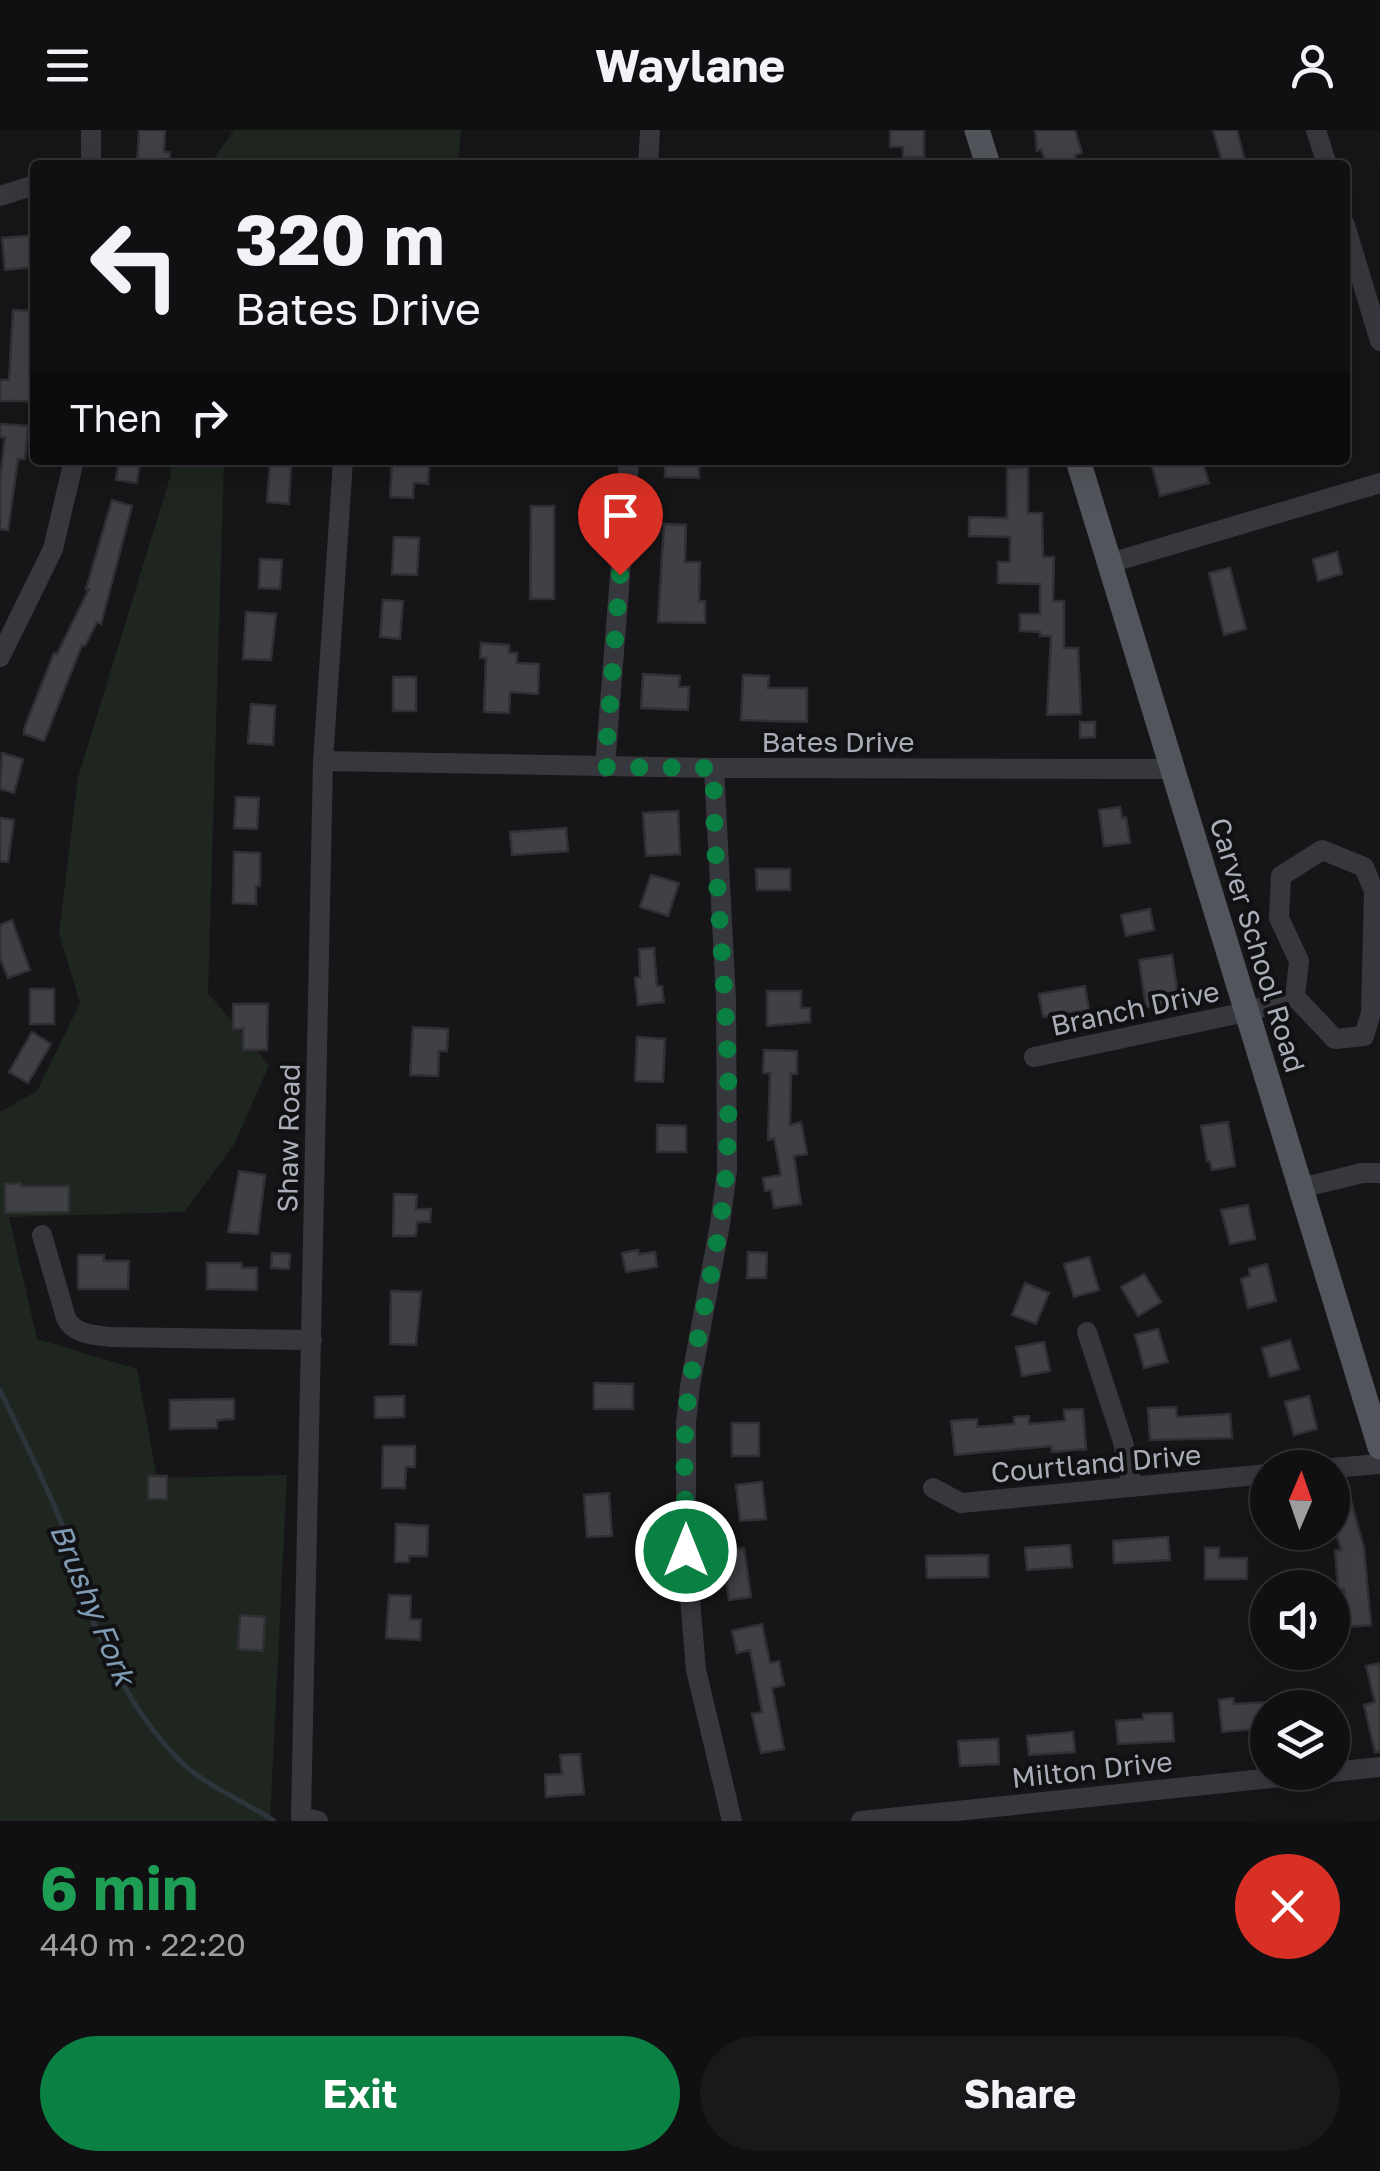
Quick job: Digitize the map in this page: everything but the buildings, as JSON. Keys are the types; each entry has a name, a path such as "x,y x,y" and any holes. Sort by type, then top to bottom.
{"main road":[{"path":"977,130 986,160"},
{"name":"Carver School Road","path":"1080,465 1380,1447"}],"street":[{"path":"90,130 91,160"},
{"path":"648,160 650,130"},
{"path":"1316,130 1325,160"},
{"path":"0,196 30,187"},
{"path":"1350,242 1380,341"},
{"path":"0,657 54,549 73,465"},
{"name":"Shaw Road","path":"310,1819 312,1340 323,761 343,465"},
{"path":"605,767 629,465"},
{"path":"1110,564 1380,483"},
{"name":"Bates Drive","path":"323,761 605,767 1173,770"},
{"path":"714,768 726,999 726,1172 686,1423 686,1551 696,1670 732,1821"},
{"path":"1322,850 1364,867 1374,892 1371,1012 1364,1036 1336,1039 1295,998 1300,962 1278,918 1281,876 1322,850"},
{"name":"Branch Drive","path":"1034,1057 1295,998"},
{"path":"1301,1188 1362,1173 1380,1173"},
{"path":"42,1235 69,1326 92,1334 149,1338 312,1340"},
{"path":"1087,1332 1123,1442 1132,1487"},
{"path":"1350,1466 1380,1464"},
{"name":"Courtland Drive","path":"933,1488 961,1503 1250,1476"},
{"name":"Milton Drive","path":"1350,1770 1380,1767"},
{"name":"Milton Drive","path":"860,1821 1250,1780"}],"shaded area":[{"path":"234,130 461,130 458,160 213,160"},
{"path":"171,465 224,465 208,993 269,1065 235,1143 184,1212 9,1217 37,1339 137,1369 157,1478 287,1475 270,1821 0,1821 0,1112 37,1091 80,1003 59,933 78,778"}],"waterway":[{"name":"Brushy Fork","path":"0,1390 54,1504 94,1623 130,1696 152,1729 189,1769 274,1821"}],"route":[{"path":"620,575 605,767 714,768 726,999 726,1172 686,1423 686,1551"}]}
